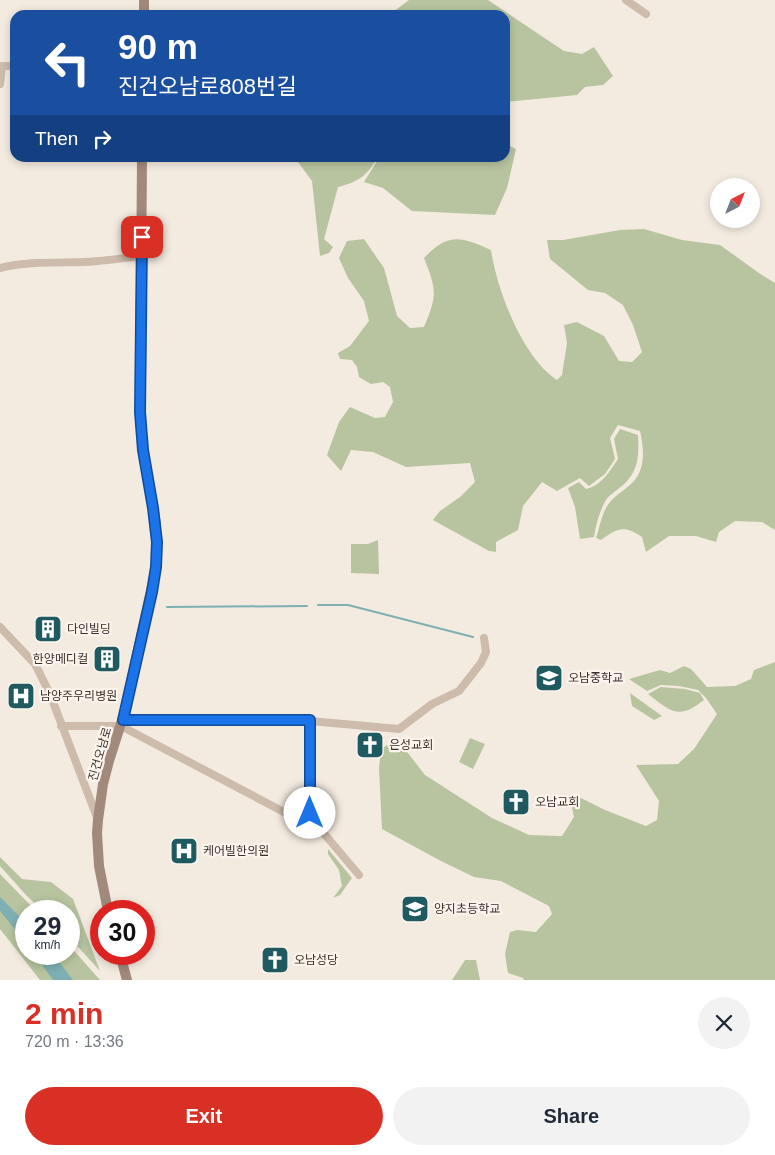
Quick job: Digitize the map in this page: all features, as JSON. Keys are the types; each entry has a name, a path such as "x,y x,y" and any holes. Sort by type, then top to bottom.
{"main road":[{"name":"진건오남로","path":"106,900 99,866 98,820 107,769 122,723 152,592 157,550 156,524 143,450 140,412 142,162"},
{"path":"123,965 127,980"}],"street":[{"path":"626,0 646,14"},
{"path":"0,84 1,66"},
{"path":"0,268 41,262 86,262 141,256"},
{"path":"0,627 35,664 50,694 98,820"},
{"path":"61,726 122,723 310,720 399,729 432,704 459,691 481,663 486,652 484,638"},
{"path":"310,720 310,813 315,823 359,875"},
{"path":"122,723 300,821"}],"green space":[{"path":"409,0 488,0 503,10 396,10"},
{"path":"510,15 564,51 582,54 594,47 613,76 603,85 585,87 577,95 510,102"},
{"path":"510,146 516,149 507,188 495,215 412,211 383,188 364,182 376,162 510,162"},
{"path":"298,162 374,162 366,174 351,183 338,187 324,239 333,247 329,253 320,256 312,181"},
{"path":"644,229 682,240 720,245 775,283 775,530 762,522 735,521 719,532 716,542 696,536 669,536 646,552 642,537 630,531 617,531 601,540 596,538 603,514 608,505 637,478 642,465 643,451 640,431 618,425 610,438 615,459 605,474 589,486 580,478 557,491 542,482 523,506 518,530 496,542 496,552 489,551 433,520 440,511 460,497 475,482 470,463 406,467 373,452 351,450 341,471 327,455 339,422 350,407 375,418 385,417 393,402 390,387 383,382 371,384 359,377 357,367 352,360 340,359 338,353 350,346 369,321 364,301 348,278 339,258 347,241 364,239 384,268 397,316 410,328 424,327 433,300 433,286 424,258 441,244 456,239 471,242 491,250 505,303 522,339 544,369 557,380 562,375 567,343 564,325 577,322 604,336 619,361 632,362 642,352 633,325 623,305 605,293 588,290 550,259 547,240 563,240 620,230"},
{"path":"620,429 638,435 638,455 635,468 628,480 606,500 598,518 594,537 580,539 575,507 568,488 579,482 586,489 596,485 605,477 618,459 614,439"},
{"path":"378,540 379,574 351,573 351,544 368,544"},
{"path":"775,662 775,980 524,980 508,973 505,954 510,932 517,930 536,932 552,914 549,906 501,881 474,877 382,829 379,768 381,749 397,739 425,775 492,818 529,835 562,836 574,817 570,798 577,796 605,810 646,826 657,820 659,801 636,765 678,764 694,749 717,714 698,690 661,685 647,691 629,679 660,670 670,673 684,666 691,669 707,687 735,686 751,679 754,670"},
{"path":"661,687 685,689 700,693 704,700 688,710 675,711 669,709 648,694"},
{"path":"630,693 662,716 654,720 632,706"},
{"path":"470,738 485,744 473,769 459,762"},
{"path":"328,849 352,878 340,895 333,898 342,886 339,870 328,854"},
{"path":"0,857 22,879 51,882 73,900 31,900 0,866"},
{"path":"0,874 25,900 15,900 15,948 0,929"},
{"path":"80,918 90,944 90,960 80,949"},
{"path":"80,957 100,980 40,980 28,965 80,965"},
{"path":"465,960 476,960 480,980 452,980"}],"water":[{"path":"0,897 15,912 15,929 0,911"},
{"path":"42,965 61,965 73,980 53,980"}],"waterway":[{"path":"318,605 348,605 473,637"},
{"path":"167,607 307,606"}],"place":[{"name":"다인빌딩","path":"48,629"},
{"name":"한양메디컬","path":"107,659"},
{"name":"오남중학교","path":"549,678"},
{"name":"남양주우리병원","path":"21,696"},
{"name":"은성교회","path":"370,745"},
{"name":"오남교회","path":"516,802"},
{"name":"케어빌한의원","path":"184,851"},
{"name":"양지초등학교","path":"415,909"},
{"name":"오남성당","path":"275,960"}],"route":[{"path":"142,237 140,412 143,450 156,524 157,542 152,592 123,720 310,720 310,813"}]}
